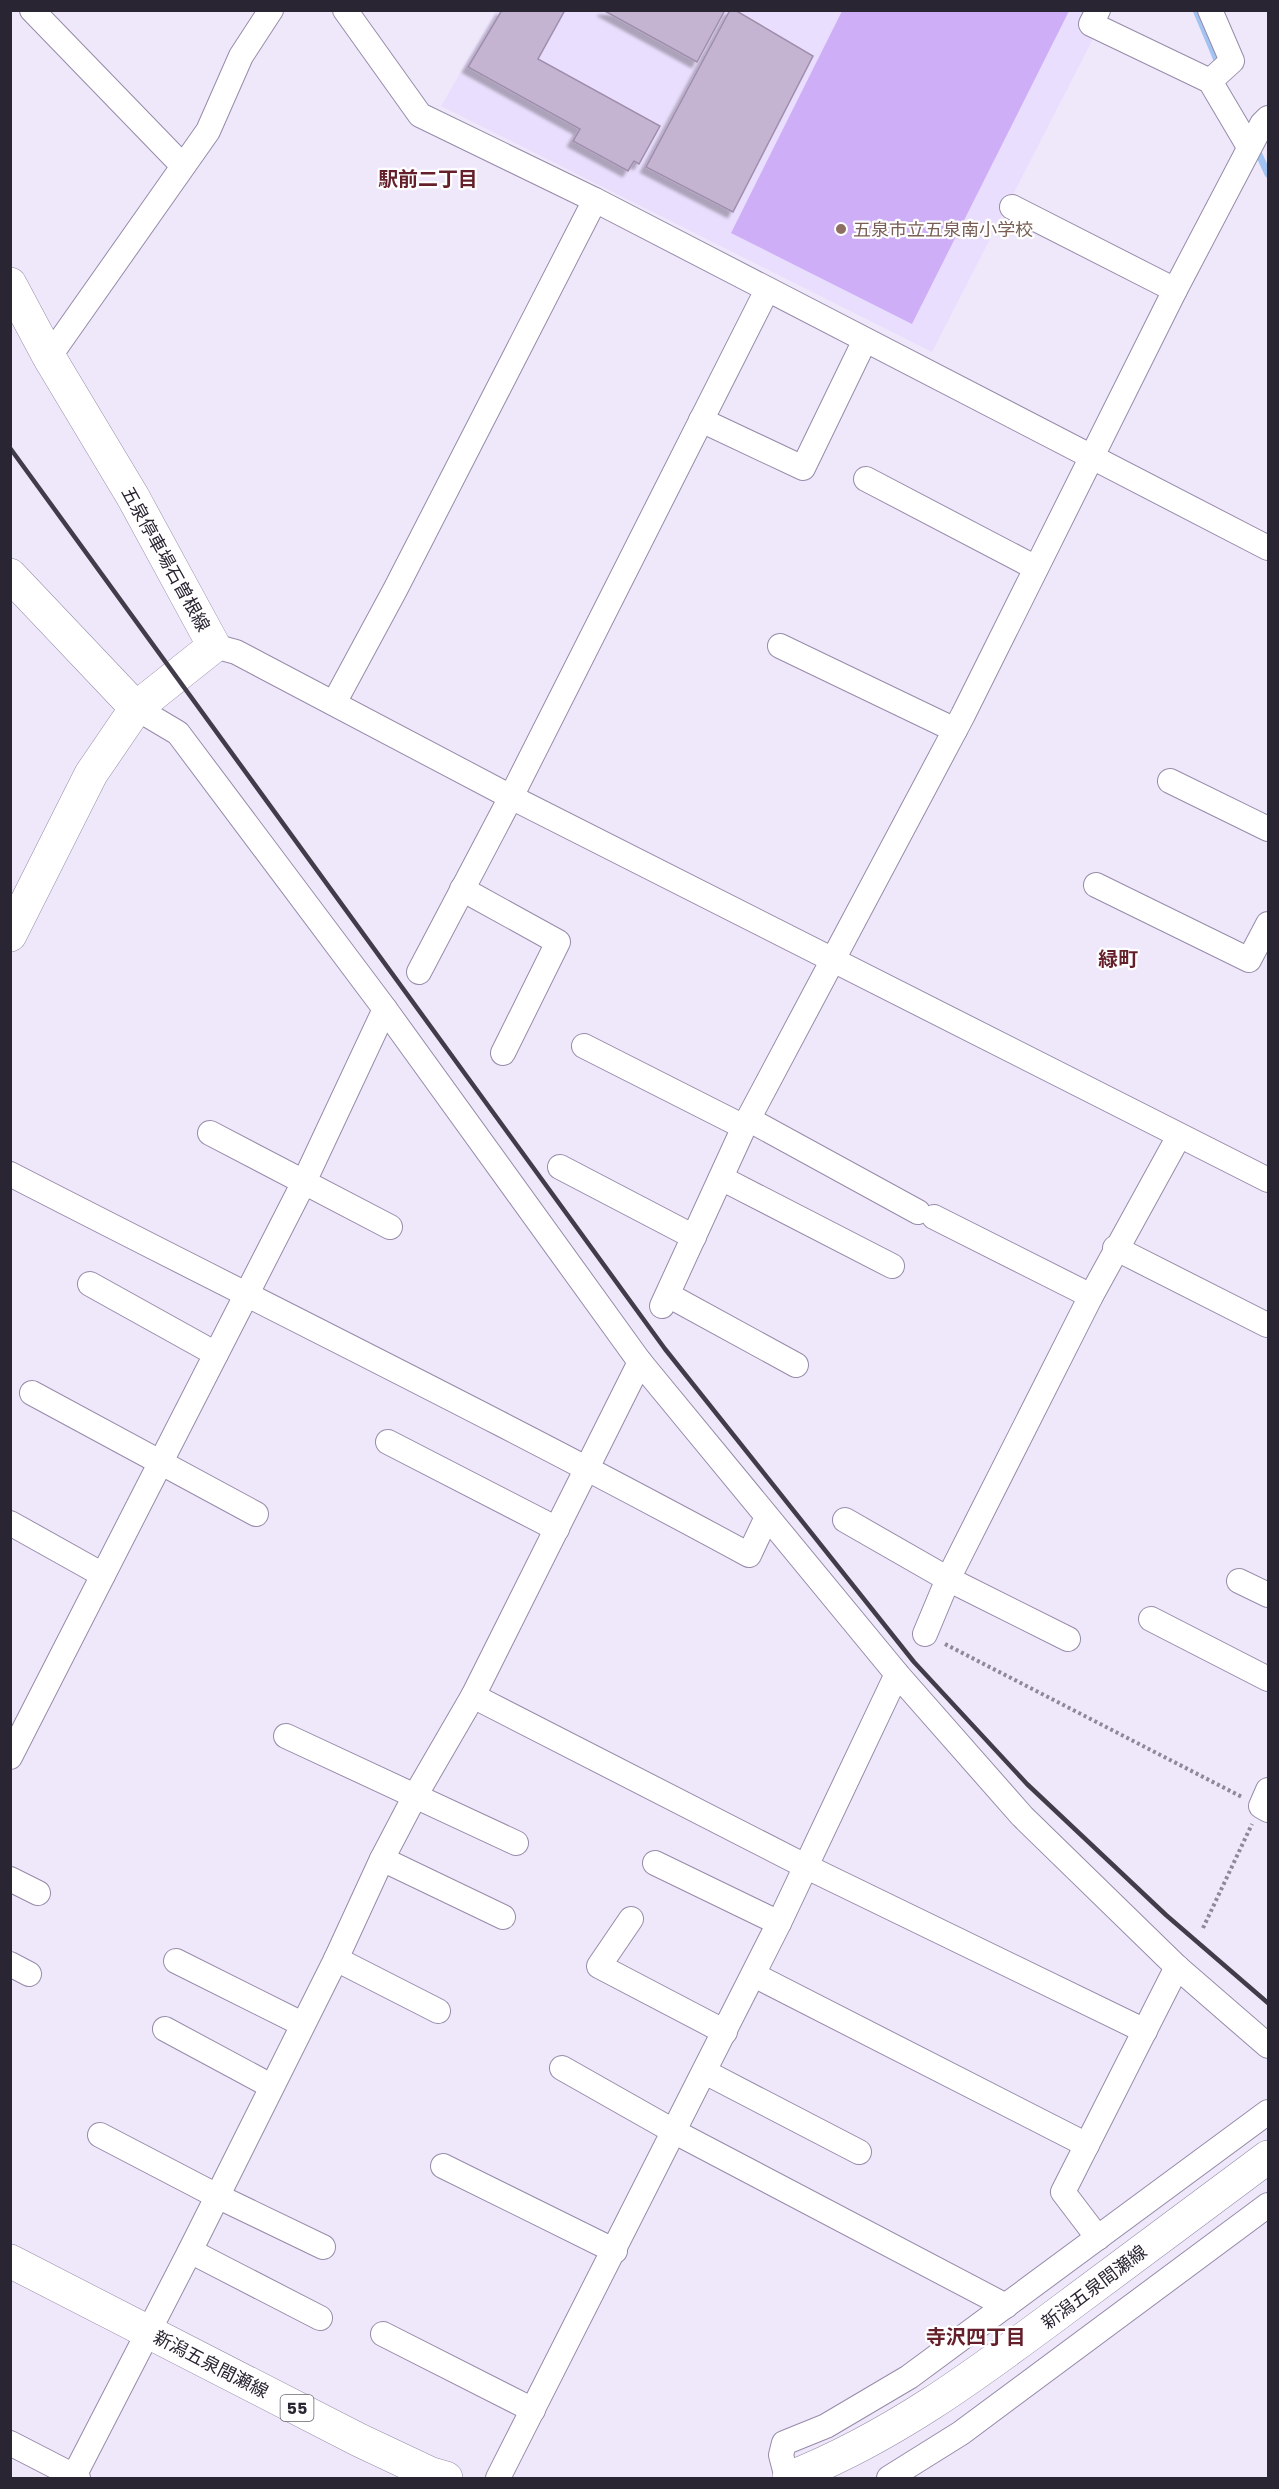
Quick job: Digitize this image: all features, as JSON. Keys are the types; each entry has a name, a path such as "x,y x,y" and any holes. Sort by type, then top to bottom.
{"main road":[{"name":"五泉停車場石曽根線","path":"10,284 49,357 133,497 214,646 136,708 91,774 10,935"},
{"path":"10,575 136,708"},
{"name":"新潟五泉間瀬線","path":"788,2478 823,2465 875,2440 974,2377 1269,2157"},
{"name":"新潟五泉間瀬線","path":"10,2261 359,2440 429,2473 446,2478"}],"street":[{"path":"32,10 183,166"},
{"path":"49,357 208,131 242,56 271,10"},
{"path":"345,10 420,115 595,200 1269,548"},
{"path":"796,1365 665,1300 746,1123 955,730 1175,290 1262,132 1210,81 1091,24 1098,10"},
{"path":"1210,10 1232,61 1210,81"},
{"path":"334,703 395,591 595,200"},
{"path":"1012,207 1175,290"},
{"path":"419,972 511,796 767,290"},
{"path":"701,420 803,468 865,340"},
{"path":"866,479 1036,568"},
{"path":"214,646 236,652 511,796 1269,1180"},
{"path":"780,646 955,730"},
{"path":"136,708 178,733 385,1010 640,1362 897,1674 1022,1816 1177,1967 1269,2046"},
{"path":"1170,781 1269,829"},
{"path":"1096,885 1249,960 1269,924"},
{"path":"462,890 558,942 503,1053"},
{"path":"10,1757 16,1733 103,1575 246,1296 303,1184 385,1010"},
{"path":"584,1046 746,1123 1091,1296"},
{"path":"210,1133 303,1184 390,1227"},
{"path":"925,1634 948,1579 1115,1248 1179,1136"},
{"path":"560,1167 694,1237"},
{"path":"10,1174 588,1468 749,1555 767,1517"},
{"path":"721,1178 892,1266"},
{"path":"1115,1248 1267,1324"},
{"path":"90,1284 216,1354"},
{"path":"10,2443 75,2478 336,1959 382,1859 415,1796 473,1696 640,1362"},
{"path":"32,1392 160,1464 256,1514"},
{"path":"388,1442 557,1529"},
{"path":"845,1520 948,1579 1068,1639"},
{"path":"10,1523 103,1575"},
{"path":"1239,1581 1269,1595"},
{"path":"1151,1619 1269,1679"},
{"path":"498,2478 754,1975 897,1674"},
{"path":"473,1696 807,1867 1144,2031"},
{"path":"286,1736 516,1843"},
{"path":"382,1859 503,1917"},
{"path":"654,1863 779,1923"},
{"path":"10,1879 38,1893"},
{"path":"631,1919 599,1966 725,2032"},
{"path":"336,1959 438,2011"},
{"path":"176,1960 302,2024"},
{"path":"1098,2238 1064,2192 1177,1967"},
{"path":"754,1975 1087,2145"},
{"path":"165,2029 271,2086"},
{"path":"562,2068 675,2132 1006,2306"},
{"path":"705,2072 859,2152"},
{"path":"788,2478 781,2455 784,2443 826,2426 874,2399 1006,2306 1269,2112"},
{"path":"100,2135 217,2196 323,2247"},
{"path":"443,2166 615,2251"},
{"path":"889,2478 961,2433 1259,2225 1269,2205"},
{"path":"190,2251 320,2318"},
{"path":"383,2334 533,2410"}],"path":[{"path":"925,1634 1266,1802 1203,1928"}],"shaded area":[{"name":"五泉市立五泉南小学校","path":"1089,10 1095,35 932,352 441,106 496,11"},
{"path":"842,11 1069,11 912,324 731,233"}],"building":[{"path":"502,10 565,10 538,59 660,126 639,164 634,161 628,171 573,141 580,129 468,67"},
{"path":"603,10 725,10 697,62"},
{"path":"730,10 735,10 813,56 733,212 646,167"}],"waterway":[{"path":"1196,10 1219,65"},
{"path":"1255,146 1268,174"}],"railway":[{"path":"10,448 665,1349 914,1662 1027,1784 1166,1915 1268,2003"}],"place":[{"name":"五泉市立五泉南小学校","path":"841,229"}],"district":[{"name":"駅前二丁目","path":"428,179"},
{"name":"緑町","path":"1118,959"},
{"name":"寺沢四丁目","path":"976,2337"}]}
